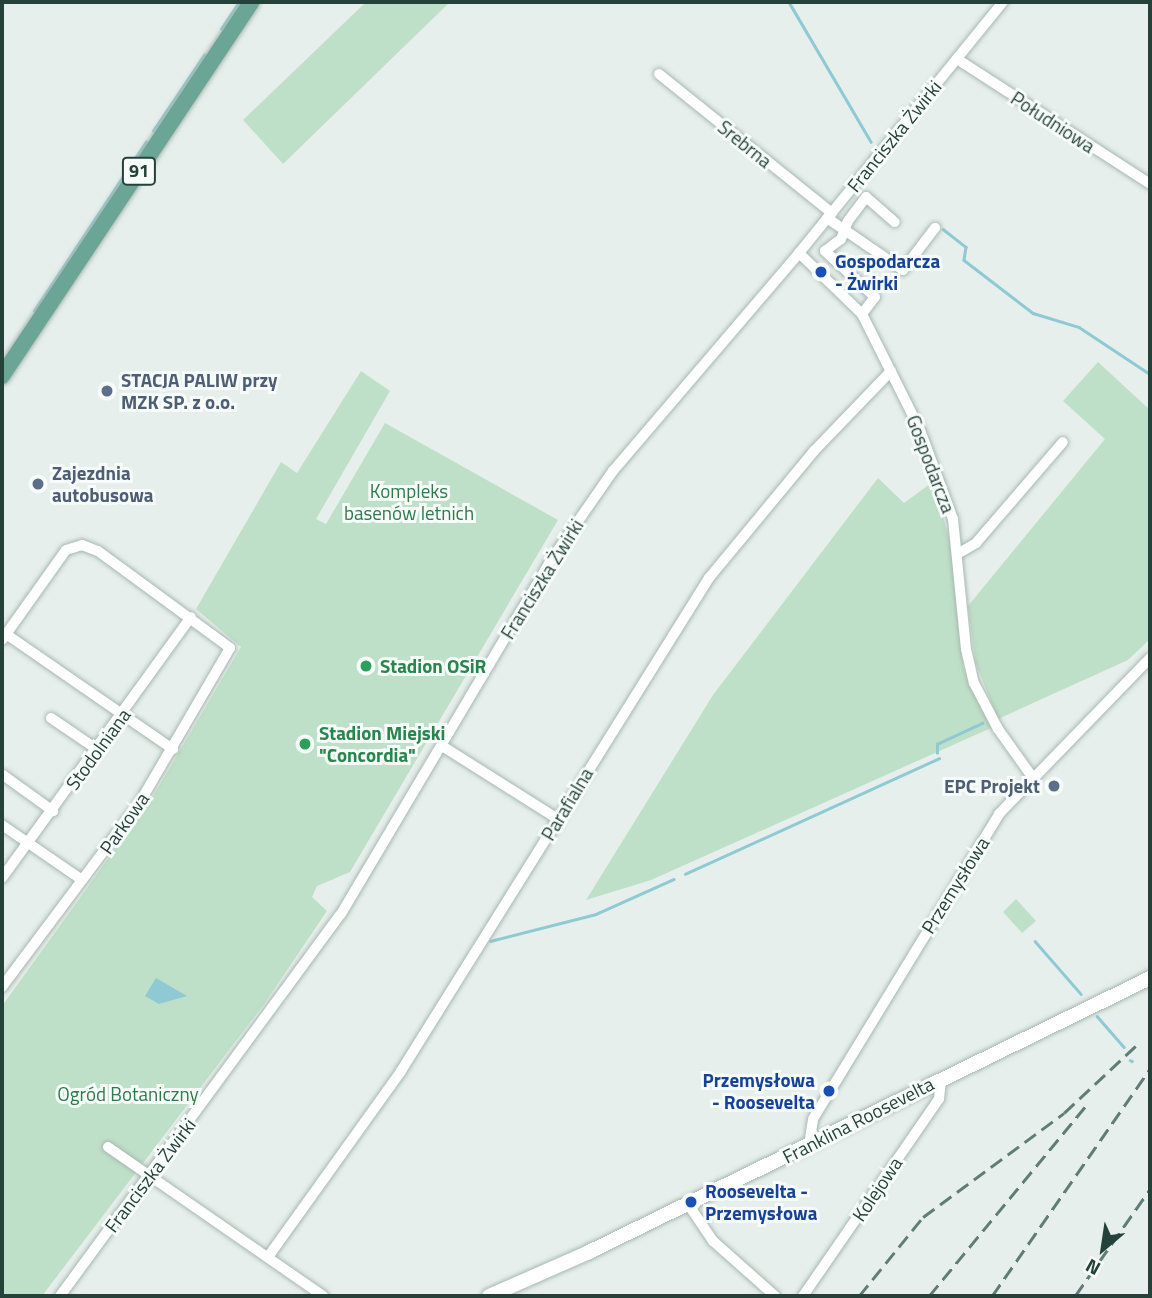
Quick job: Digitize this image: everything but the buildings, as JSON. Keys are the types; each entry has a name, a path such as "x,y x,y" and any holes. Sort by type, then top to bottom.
{"main road":[{"name":"91","path":"2,376 251,2"}],"street":[{"name":"Franciszka Żwirki","path":"60,1296 341,915 549,563 613,471 799,253 1003,2"},
{"name":"Południowa","path":"957,59 1150,184"},
{"name":"Srebrna","path":"659,74 845,230 903,270 936,228"},
{"path":"863,314 875,297 825,252 845,230 866,197 895,222"},
{"name":"Gospodarcza","path":"799,253 863,314 940,478 959,553 966,649 974,683 994,722 1033,778"},
{"name":"Parafialna","path":"268,1257 400,1073 709,578 814,451 891,370"},
{"path":"959,553 976,543 1063,442"},
{"path":"173,749 124,714 4,637 66,550 77,545 90,547 191,617"},
{"name":"Parkowa","path":"2,987 82,880 173,749 230,648 191,617"},
{"name":"Stodolniana","path":"3,873 98,750 191,617"},
{"name":"Przemysłowa","path":"809,1145 813,1119 999,814 1150,658"},
{"path":"51,718 98,750"},
{"path":"442,746 558,819"},
{"path":"2,775 53,811"},
{"path":"2,825 82,880"},
{"name":"Franklina Roosevelta","path":"489,1296 688,1204 1150,978"},
{"name":"Kolejowa","path":"803,1296 942,1093 941,1079"},
{"path":"108,1147 323,1296"},
{"path":"688,1204 713,1241 775,1296"}],"green space":[{"path":"366,2 450,2 283,164 243,120"},
{"path":"1098,362 1150,410 1150,639 1128,660 998,719 976,664 968,606 1105,439 1063,401"},
{"name":"Stadion Miejski \"Concordia\"","path":"361,371 390,391 316,519 326,524 385,423 558,520 350,872 317,886 312,897 327,911 264,1004 42,1296 2,1296 2,1006 152,798 241,647 196,609 281,462 297,473"},
{"path":"878,478 904,503 934,481 954,559 963,667 991,728 651,880 586,900 713,695"},
{"path":"1016,899 1036,921 1022,933 1003,912"}],"water":[{"path":"156,978 187,996 159,1004 145,996"}],"waterway":[{"path":"221,29 239,2"},
{"path":"789,2 871,142"},
{"path":"153,131 204,55"},
{"path":"34,311 146,142"},
{"path":"875,169 880,164"},
{"path":"943,229 966,247 964,260 1033,313 1079,327 1150,374"},
{"path":"937,753 937,744 982,723"},
{"path":"685,874 939,758"},
{"path":"490,941 596,914 674,879"},
{"path":"1035,941 1081,994"},
{"path":"1097,1016 1124,1047"}],"railway":[{"path":"859,1296 923,1217 1064,1113 1141,1041"},
{"path":"992,1296 1150,1069"},
{"path":"929,1296 1087,1104"},
{"path":"1075,1296 1150,1189"}],"place":[{"name":"Gospodarcza - Żwirki","path":"821,272"},
{"name":"STACJA PALIW przy MZK SP. z o.o.","path":"107,391"},
{"name":"Zajezdnia autobusowa","path":"38,484"},
{"name":"Stadion OSiR","path":"366,666"},
{"name":"Stadion Miejski \"Concordia\"","path":"305,744"},
{"name":"EPC Projekt","path":"1054,786"},
{"name":"Przemysłowa - Roosevelta","path":"829,1091"},
{"name":"Roosevelta - Przemysłowa","path":"691,1202"}],"park label":[{"name":"Kompleks basenów letnich","path":"409,502"},
{"name":"Ogród Botaniczny","path":"128,1094"}]}
